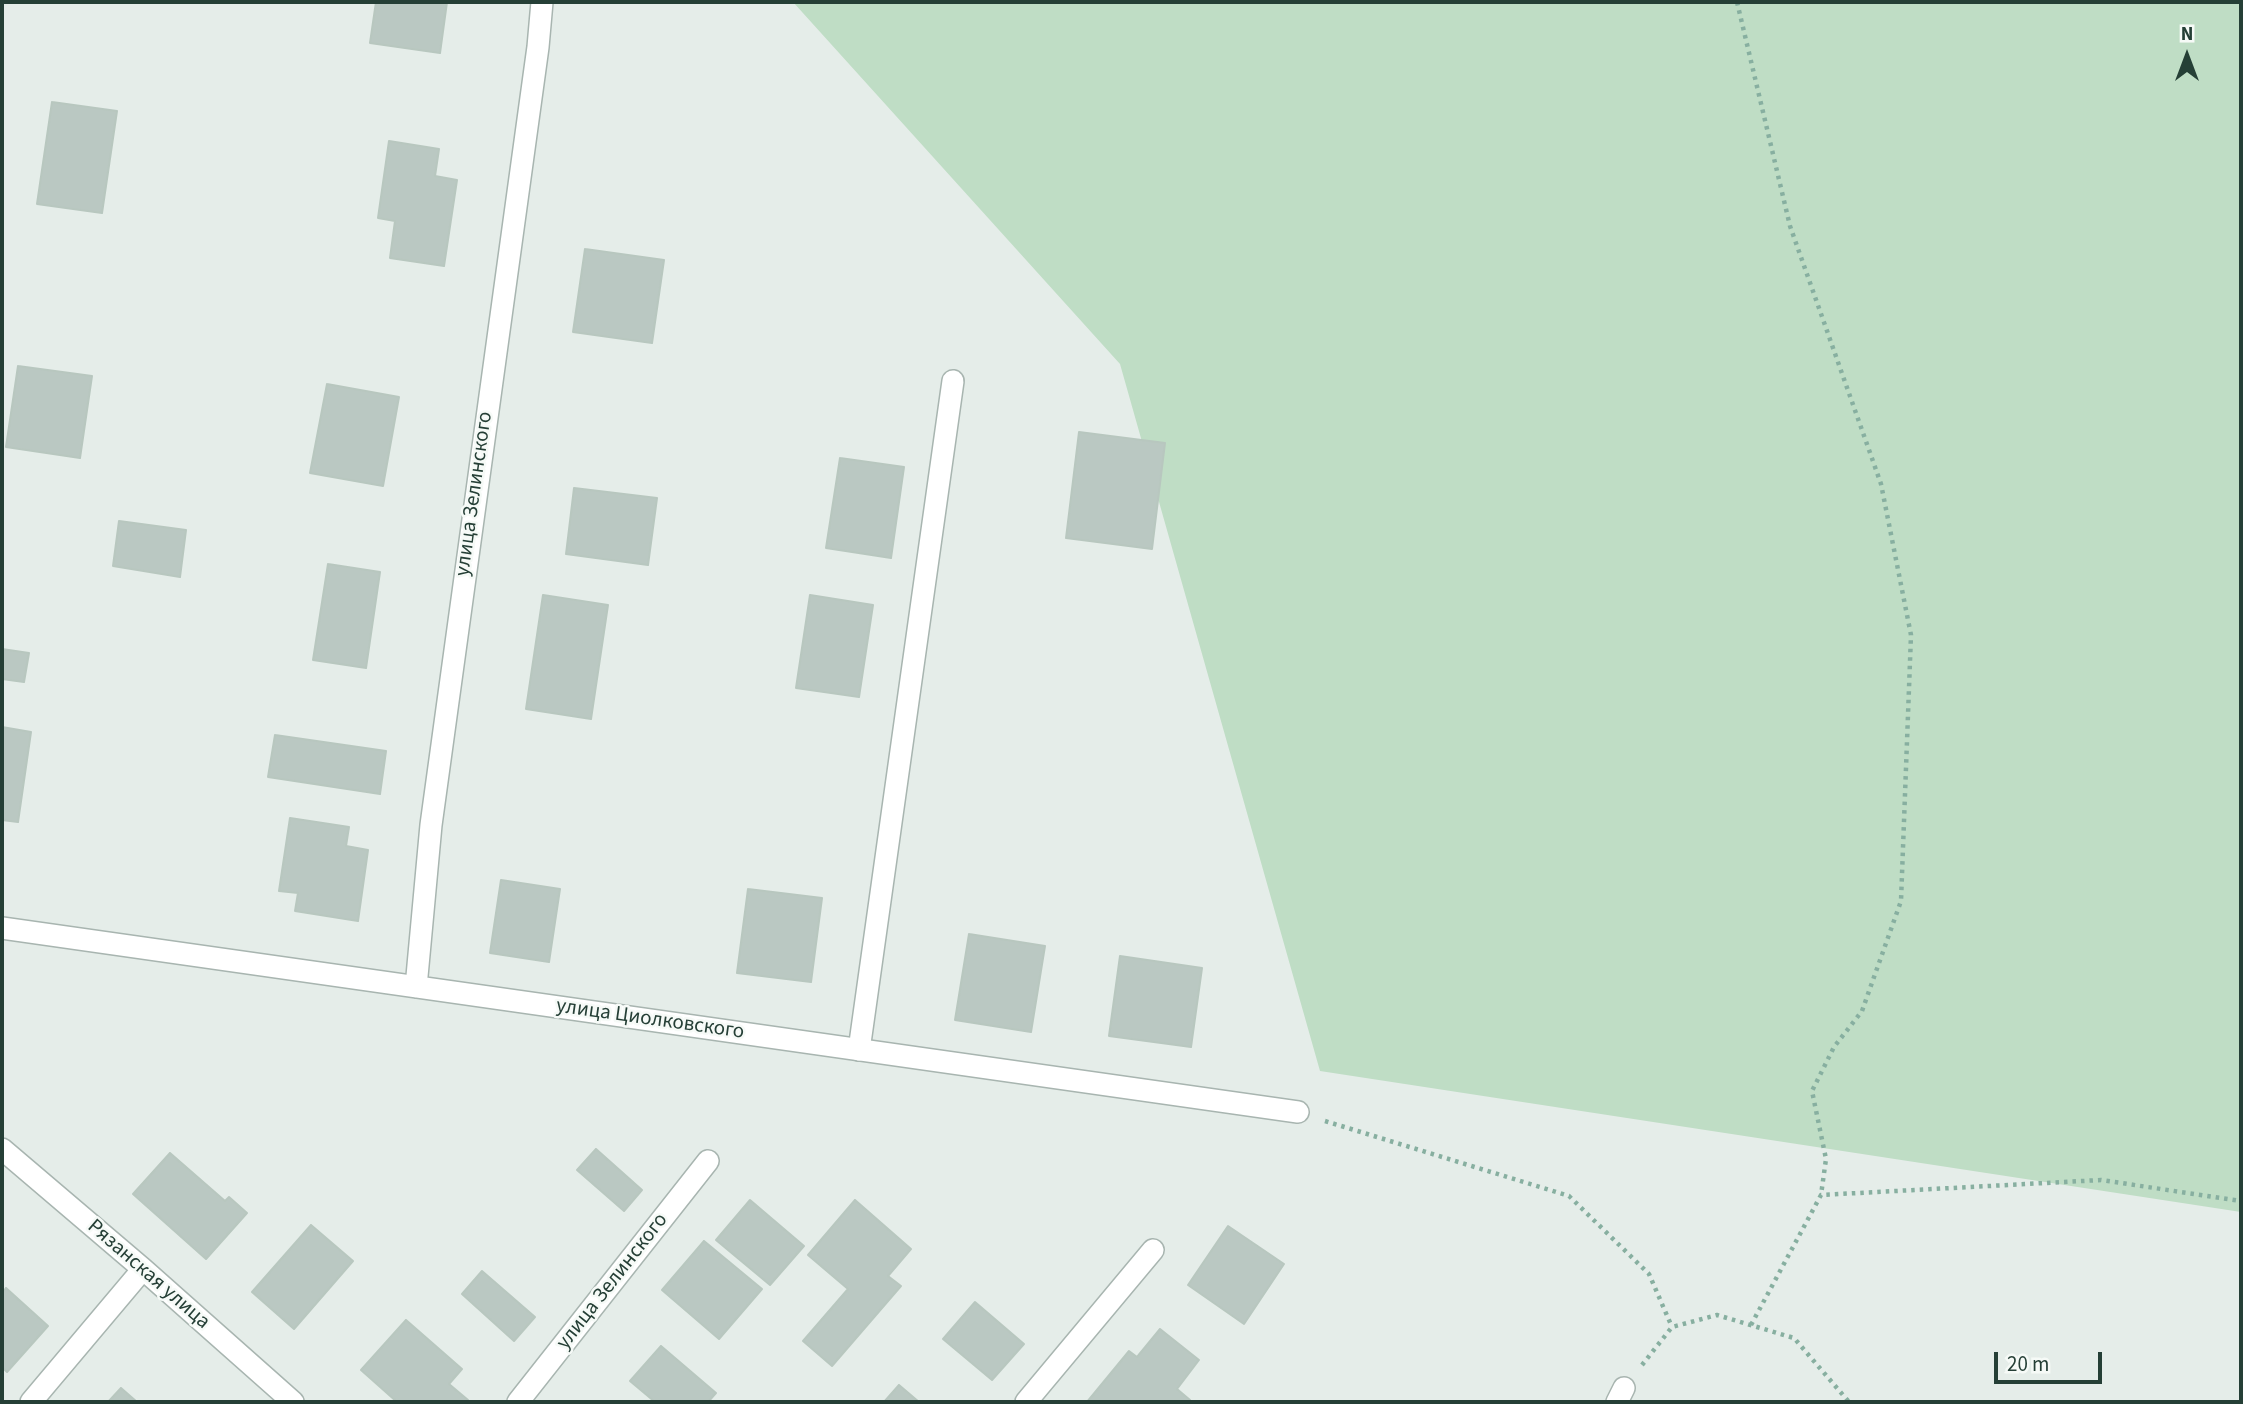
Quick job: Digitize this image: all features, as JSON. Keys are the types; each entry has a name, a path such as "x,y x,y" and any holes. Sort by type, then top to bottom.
{"street":[{"name":"улица Зелинского","path":"416,987 430,825 538,47 542,2"},
{"path":"859,1050 953,381"},
{"name":"улица Циолковского","path":"2,928 1297,1112"},
{"name":"Рязанская улица","path":"2,1149 293,1402"},
{"name":"улица Зелинского","path":"518,1402 708,1161"},
{"path":"1026,1402 1153,1250"},
{"path":"32,1402 143,1269"}],"path":[{"path":"1737,2 1790,226 1881,484 1911,635 1901,901 1862,1011 1835,1047 1812,1091 1826,1159 1821,1195 1751,1325"},
{"path":"1297,1112 1569,1196 1649,1274 1672,1327"},
{"path":"1821,1195 2101,1180 2241,1201"},
{"path":"1621,1395 1672,1327 1717,1315 1794,1338 1849,1402"}],"green space":[{"path":"793,2 2241,2 2241,1212 1320,1071 1120,364"}],"building":[{"path":"376,2 447,2 440,53 370,43"},
{"path":"52,102 117,111 102,213 37,204"},
{"path":"389,141 439,149 435,176 457,180 444,266 390,258 395,221 378,218"},
{"path":"585,249 664,260 652,343 573,332"},
{"path":"18,366 92,376 80,458 6,447"},
{"path":"327,384 399,397 383,486 310,473"},
{"path":"1079,432 1165,443 1152,549 1066,538"},
{"path":"840,458 904,467 891,558 826,548"},
{"path":"574,488 657,498 648,565 566,554"},
{"path":"119,521 186,530 180,577 113,566"},
{"path":"328,564 380,572 366,668 313,660"},
{"path":"543,595 608,605 591,719 526,709"},
{"path":"810,595 873,605 859,697 796,688"},
{"path":"2,649 29,653 24,682 2,679"},
{"path":"2,727 31,732 18,822 2,820"},
{"path":"275,735 386,751 380,794 268,777"},
{"path":"290,818 349,827 346,846 368,850 358,921 295,911 298,893 279,891"},
{"path":"501,880 560,889 549,962 490,953"},
{"path":"748,889 822,898 811,982 737,973"},
{"path":"969,934 1045,946 1031,1032 955,1020"},
{"path":"1120,956 1202,968 1191,1047 1109,1036"},
{"path":"596,1149 642,1190 624,1211 577,1170"},
{"path":"170,1153 225,1201 229,1197 247,1213 206,1259 133,1194"},
{"path":"750,1200 804,1246 770,1285 716,1240"},
{"path":"855,1200 911,1249 888,1276 901,1286 832,1366 803,1341 848,1289 808,1255"},
{"path":"311,1225 353,1261 294,1329 252,1292"},
{"path":"1228,1226 1284,1264 1244,1324 1188,1285"},
{"path":"704,1241 762,1289 719,1339 662,1290"},
{"path":"482,1271 535,1317 514,1341 462,1294"},
{"path":"6,1288 48,1326 7,1372 2,1367 2,1293"},
{"path":"975,1302 1024,1344 992,1380 943,1339"},
{"path":"406,1320 462,1369 449,1384 468,1400 466,1402 397,1402 361,1370"},
{"path":"1160,1329 1199,1360 1177,1389 1189,1402 1087,1402 1129,1351 1137,1357"},
{"path":"661,1346 716,1393 708,1402 655,1402 630,1381"},
{"path":"899,1385 919,1402 884,1402"},
{"path":"121,1388 137,1402 108,1402"}]}
